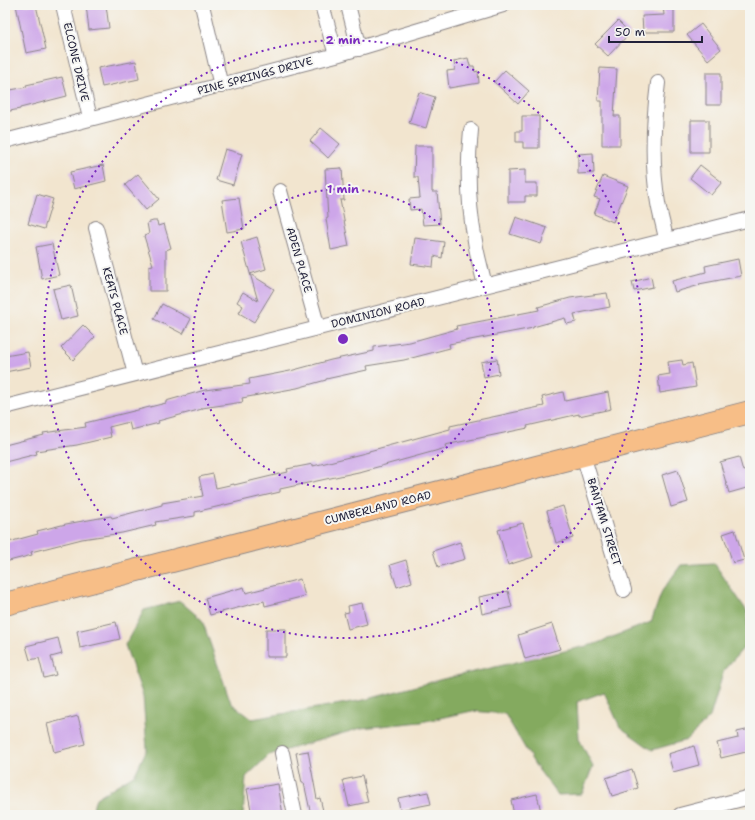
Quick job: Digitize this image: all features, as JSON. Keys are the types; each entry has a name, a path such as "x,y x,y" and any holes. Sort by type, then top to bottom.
{"main road":[{"name":"CUMBERLAND ROAD","path":"5,604 750,412"}],"street":[{"name":"ELCONE DRIVE","path":"63,5 90,118"},
{"path":"202,5 221,86"},
{"path":"322,5 336,55"},
{"path":"348,5 359,48"},
{"name":"PINE SPRINGS DRIVE","path":"5,141 336,55 503,5"},
{"path":"658,83 653,143 654,166 658,202 666,239"},
{"path":"472,130 468,181 470,209 475,241 485,286"},
{"name":"ADEN PLACE","path":"280,191 318,328"},
{"name":"DOMINION ROAD","path":"5,407 666,239 737,223 750,218"},
{"name":"KEATS PLACE","path":"96,228 135,374"},
{"name":"BANTAM STREET","path":"583,455 624,590"},
{"path":"282,753 295,815"},
{"path":"680,815 750,797"}],"green space":[{"path":"714,563 747,611 748,643 724,670 710,717 687,740 652,750 620,727 604,692 577,702 579,739 593,766 582,794 558,795 535,765 505,714 472,711 421,722 361,728 269,755 246,777 243,815 91,815 96,798 135,774 147,749 143,696 125,645 144,610 180,601 202,620 231,703 252,719 364,700 443,679 595,644 651,622 662,591 681,565"}],"building":[{"path":"16,5 36,5 46,49 26,53"},
{"path":"86,5 106,5 109,28 89,30"},
{"path":"663,6 674,6 674,32 643,32 642,16 664,15"},
{"path":"618,21 630,33 608,56 595,44"},
{"path":"701,24 721,49 708,60 687,35"},
{"path":"468,58 470,66 474,66 475,72 478,71 479,83 449,88 447,71 455,70 454,61"},
{"path":"136,61 139,79 102,87 98,68"},
{"path":"600,68 617,69 614,116 620,116 620,145 602,145 602,101 598,101"},
{"path":"505,70 529,91 518,104 494,82"},
{"path":"706,73 721,73 721,105 706,105"},
{"path":"62,77 67,96 5,112 5,91 27,87 26,85"},
{"path":"419,92 435,97 426,128 409,123"},
{"path":"522,116 539,116 539,148 523,148 523,142 516,142 516,131 522,131"},
{"path":"691,120 709,120 709,152 691,152"},
{"path":"321,128 340,144 328,158 310,141"},
{"path":"415,146 432,146 432,192 437,192 440,224 423,225 421,209 410,210 409,199 420,198 418,177 414,177"},
{"path":"225,149 242,154 233,185 216,180"},
{"path":"593,153 594,173 578,174 578,154"},
{"path":"103,165 106,181 74,189 70,172"},
{"path":"700,165 722,182 711,195 690,178"},
{"path":"342,168 344,200 340,200 349,246 331,250 326,219 328,218 325,169"},
{"path":"525,170 525,183 537,183 537,196 525,196 525,202 508,202 508,171"},
{"path":"138,174 159,199 146,210 125,185"},
{"path":"603,176 628,186 613,222 594,214 600,199 594,197"},
{"path":"37,194 53,199 44,229 28,224"},
{"path":"239,198 244,229 227,232 222,200"},
{"path":"516,217 547,228 541,244 510,234"},
{"path":"157,221 158,226 164,224 171,248 166,250 166,291 149,291 149,266 153,265 144,236 149,234 147,223"},
{"path":"257,237 266,269 250,274 241,242"},
{"path":"415,238 444,242 442,258 434,256 433,267 411,264"},
{"path":"52,244 59,275 42,279 36,247"},
{"path":"738,259 741,276 699,284 700,285 675,292 672,281 706,272 705,266"},
{"path":"250,274 274,289 254,322 239,313 243,306 237,302 243,292 258,301"},
{"path":"651,277 653,287 634,291 632,282"},
{"path":"71,285 78,316 61,320 53,289"},
{"path":"607,293 610,307 574,314 576,322 567,324 565,318 533,328 449,344 450,348 404,360 366,366 367,370 326,379 297,388 242,398 243,402 202,408 158,421 159,423 131,430 129,422 109,427 111,437 77,445 36,451 37,454 5,462 5,445 44,435 43,433 86,427 85,423 166,403 166,401 205,390 250,384 249,379 374,351 374,347 410,342 457,329 456,326 539,310 538,307 570,298"},
{"path":"162,304 191,319 183,334 154,319"},
{"path":"83,325 95,337 73,360 61,348"},
{"path":"28,352 31,367 5,372 5,356"},
{"path":"497,359 499,374 484,377 481,362"},
{"path":"682,360 683,365 692,363 696,387 660,393 658,376 670,374 668,362"},
{"path":"563,392 565,401 608,392 611,409 579,416 579,414 527,426 528,428 445,445 446,448 363,471 280,489 280,492 195,512 195,516 155,522 156,525 122,533 82,539 31,552 32,555 5,562 5,543 38,534 37,531 111,516 112,518 162,505 162,503 203,496 199,477 213,474 216,488 234,485 288,472 287,469 313,464 313,466 369,452 450,429 450,426 544,406 542,397"},
{"path":"739,457 743,471 750,469 750,487 729,493 720,462"},
{"path":"678,470 688,502 671,507 662,475"},
{"path":"563,506 573,538 556,543 547,511"},
{"path":"523,523 533,557 508,565 498,530"},
{"path":"735,530 744,560 733,563 723,534"},
{"path":"460,542 465,559 438,567 433,551"},
{"path":"406,560 412,582 397,587 390,565"},
{"path":"300,579 305,596 265,606 264,601 210,615 205,598 244,587 246,593"},
{"path":"508,591 512,607 482,614 479,597"},
{"path":"362,603 367,624 348,629 344,613 349,612 348,606"},
{"path":"116,622 120,639 80,648 77,631"},
{"path":"552,624 560,649 525,659 518,635"},
{"path":"266,629 286,629 286,657 266,657"},
{"path":"58,638 62,654 51,657 56,675 44,678 39,658 30,660 26,646"},
{"path":"78,716 85,744 54,752 47,724"},
{"path":"750,729 750,751 721,758 717,743 738,738 737,732"},
{"path":"694,746 699,765 673,772 668,754"},
{"path":"308,751 317,799 320,798 324,815 311,815 304,783 302,783 296,753"},
{"path":"632,769 638,788 612,796 606,778"},
{"path":"362,776 368,802 349,806 343,780"},
{"path":"278,784 283,815 252,815 247,789"},
{"path":"428,792 431,804 400,810 398,798"},
{"path":"537,794 541,812 529,815 514,815 511,800"}]}
